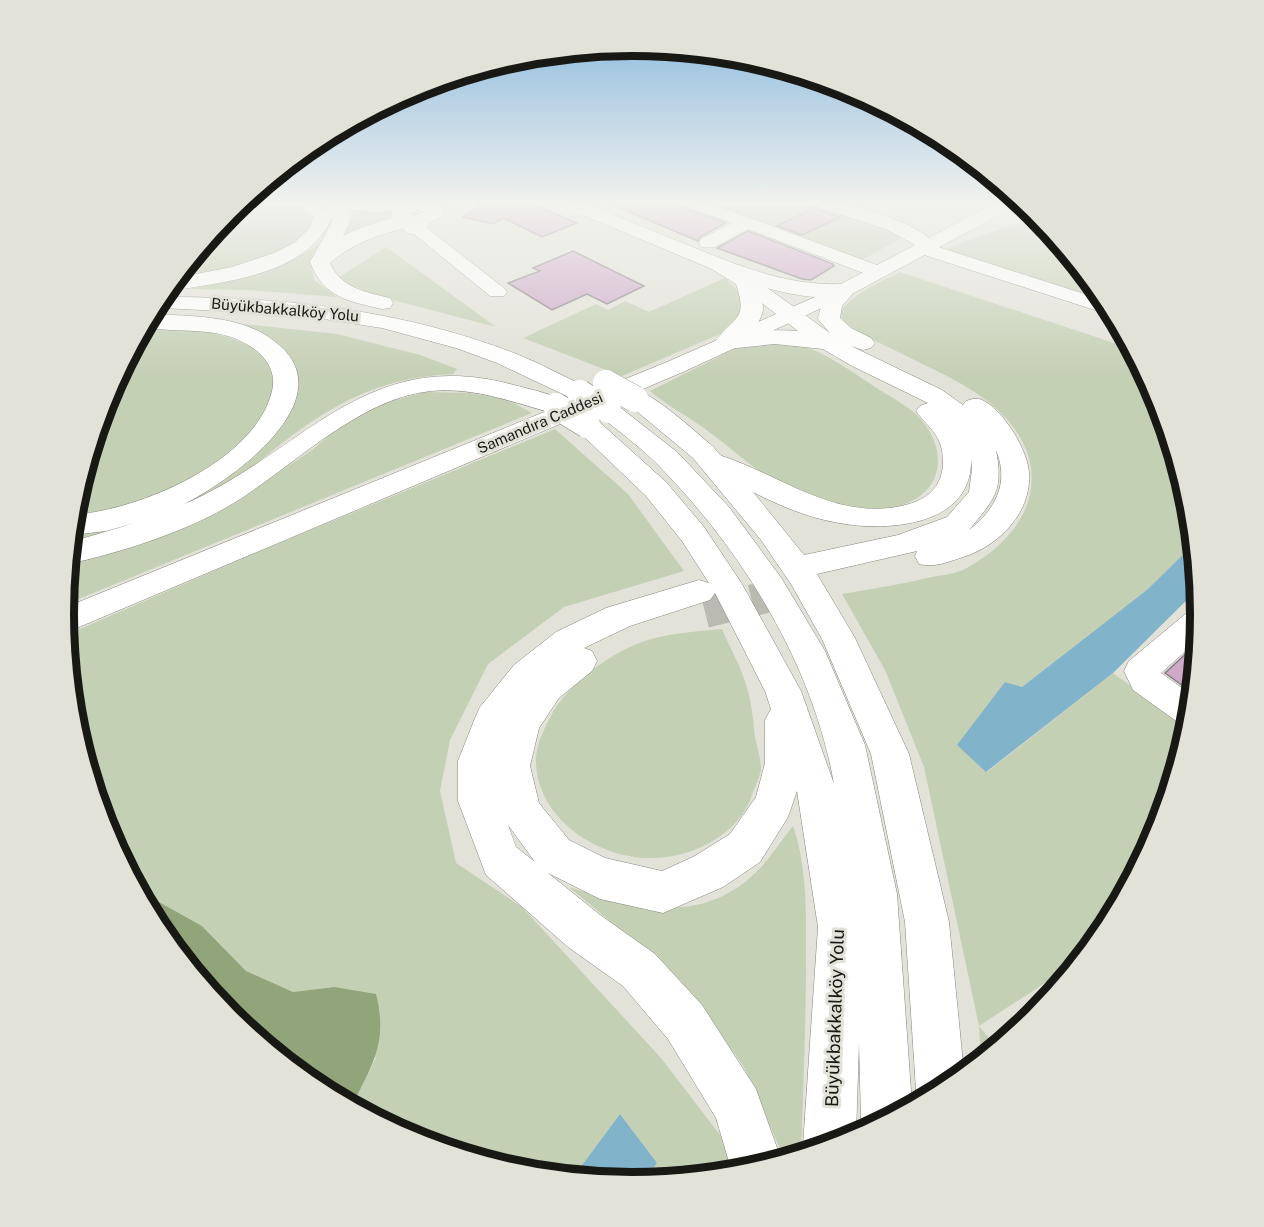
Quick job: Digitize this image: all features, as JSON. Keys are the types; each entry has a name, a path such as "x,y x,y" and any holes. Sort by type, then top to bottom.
{"main road":[{"path":"183,282 271,261"},
{"path":"710,261 805,291 823,293 845,290"},
{"name":"Samandıra Caddesi","path":"845,290 898,261"},
{"path":"320,262 325,279 348,294 467,326 522,346 595,403"},
{"path":"703,452 759,484 803,505 855,516 897,517 934,505 956,480 957,458 954,441 928,409 789,315 745,281 717,264"},
{"path":"727,342 747,323 752,312 753,300 745,281"},
{"path":"845,290 831,304 829,319 843,333 948,387 978,408 1010,446 1017,476 1015,493 1005,515 980,538 915,561 814,574 958,524 983,494 986,469 981,440 958,413 933,395 860,361"},
{"path":"175,293 300,297 361,304 467,326"},
{"name":"Büyükbakkalköy Yolu","path":"168,303 252,304 358,315 460,341 508,359 595,403 667,458 719,514 771,587 808,651 846,745 875,894 887,1110"},
{"name":"Büyükbakkalköy Yolu","path":"161,314 241,316 353,331 433,350 520,383 595,403 656,489 693,534 731,592 783,691 819,798 840,927 829,1135"},
{"path":"82,523 121,516 161,503 196,486 235,460 255,443 271,422 287,392 285,370 274,354 259,341 234,331 203,325 157,322"},
{"path":"727,342 776,336 798,337 831,344"},
{"path":"78,550 147,531 214,501 273,464 325,424 370,399 424,385 469,383 595,403 663,418 703,452 772,533 803,577 838,638 890,754 927,922 940,1078"},
{"path":"754,1158 738,1107 685,1022 639,970 584,931 501,861 478,801 477,761 493,718 526,675 568,641 618,617 702,602 577,662 546,688 522,724 511,766 520,811 554,854 600,878 663,892 708,872 745,848 774,804 784,763 783,691"}],"street":[{"path":"458,261 497,292"},
{"path":"849,261 878,272"},
{"path":"967,261 1097,304"},
{"name":"Samandıra Caddesi","path":"74,617 675,367 845,290"},
{"path":"1182,706 1145,680 1141,671 1190,629"}],"green space":[{"path":"199,261 257,261 231,269 186,278"},
{"path":"288,261 312,261 314,280 337,297 247,290 189,289 227,281"},
{"path":"364,261 406,261 496,327 381,297 336,279"},
{"path":"978,261 1065,261 1092,298"},
{"path":"900,272 1120,345 1148,400 1160,434 1171,469 1185,541 1186,553 1148,589 1022,687 1005,682 987,772 1113,673 1179,721 1171,758 1148,827 1096,924 1059,972 979,1026 924,767 885,670 842,594 956,572 991,552 1012,532 1025,509 1031,486 1030,461 1020,437 1002,414 976,393 944,374 864,335 842,319 841,311 853,298"},
{"path":"725,278 736,289 744,304 741,318 727,331 622,376 523,338 596,304 608,310 625,301 649,312"},
{"path":"244,324 337,334 420,355 457,369 453,374 429,376 387,385 347,401 309,423 240,477 213,493 174,511 79,541 81,529 238,467 266,444 289,413 298,387 296,366 286,352 269,338 241,326"},
{"path":"153,327 206,332 230,338 250,346 266,358 276,375 276,395 252,432 233,452 183,484 155,497 84,514 93,469 116,400"},
{"path":"768,342 796,344 810,348 839,363 913,412 923,422 937,451 938,466 927,490 916,499 902,505 884,508 844,506 804,497 756,469 712,434 650,391 744,344"},
{"path":"424,392 469,393 506,399 532,413 74,601 77,559 255,488 312,450 343,424 381,404"},
{"path":"555,429 628,494 684,571 564,607 488,664 450,740 440,791 456,863 522,907 661,1058 724,1140 730,1163 651,1171 657,1163 620,1114 579,1169 523,1161 488,1152 453,1142 385,1114 356,1098 376,1058 334,987 293,992 246,971 202,926 153,899 116,827 93,758 79,686 74,631 260,551"},
{"path":"722,629 749,694 761,765 760,775 752,795 738,821 727,831 701,847 686,853 656,858 615,853 595,845 576,833 548,803 540,784 536,763 541,737 560,702 590,672 626,649 647,640 668,635"},
{"path":"793,826 798,842 805,893 805,1034 801,1145 781,1151 744,1067 694,998 650,955 569,887 645,906 670,908 694,905 717,898 740,886 770,857"},
{"path":"153,899 202,926 246,971 293,992 334,987 376,994 380,1026 372,1064 356,1098 292,1056 237,1008 212,981 168,924"},
{"path":"979,1026 991,1041 980,1049"}],"water":[{"path":"1186,552 1190,597 1113,673 986,772 957,745 1005,682 1022,687 1148,589"},
{"path":"620,1114 657,1163 651,1171 579,1169"}],"building":[{"path":"549,261 594,261 644,286 607,304 587,294 552,310 508,283 540,271 533,268"},
{"path":"753,261 826,261 834,266 811,280 802,279"},
{"path":"1189,651 1185,687 1165,673"}],"tunnel":[{"path":"705,612 820,584"}]}
